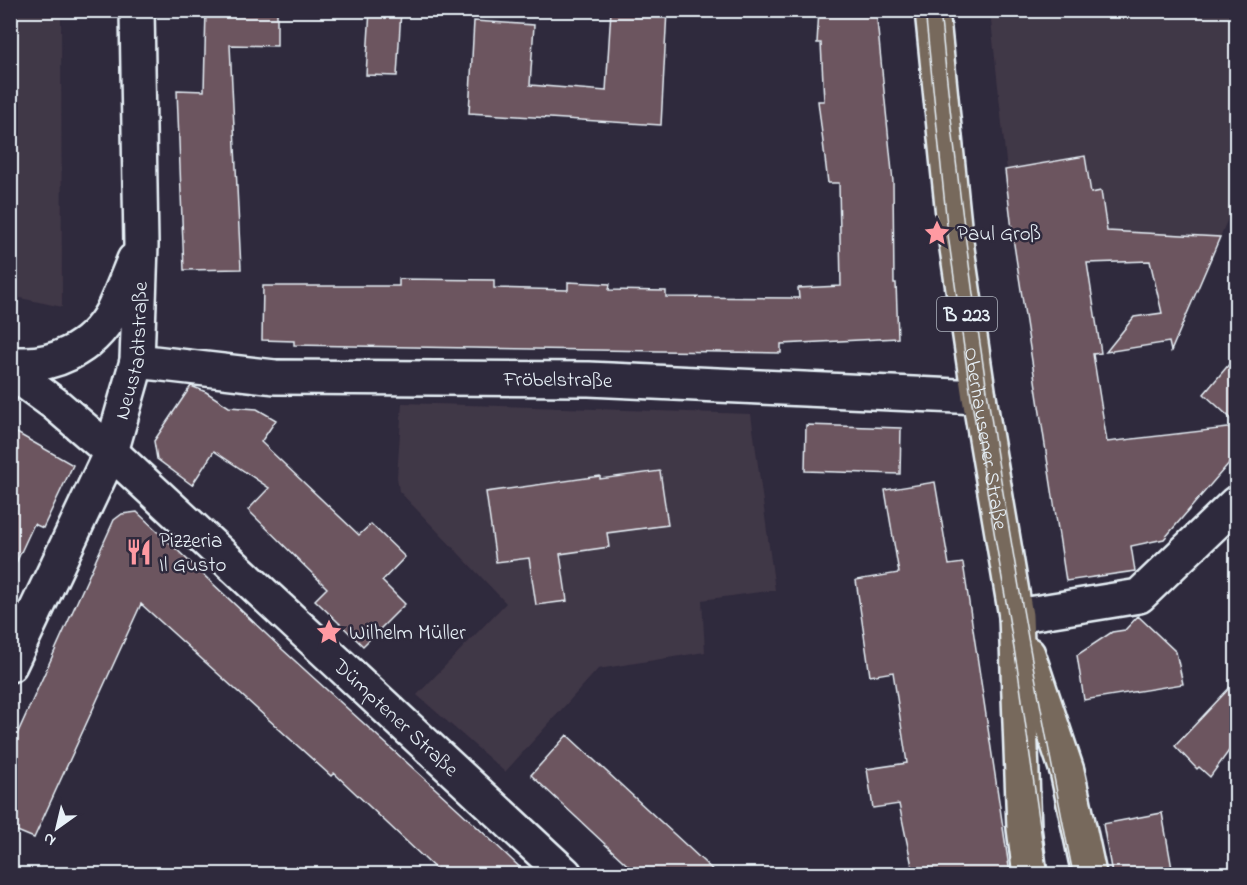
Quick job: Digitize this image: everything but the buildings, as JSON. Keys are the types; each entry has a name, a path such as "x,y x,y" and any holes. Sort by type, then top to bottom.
{"main road":[{"name":"Oberhausener Straße","path":"932,10 955,235 979,397 1016,616 1024,828 1030,874"},
{"name":"Oberhausener Straße","path":"1016,616 1067,771 1089,874"}],"street":[{"name":"Neustadtstraße","path":"10,664 111,452 137,361 141,245 136,10"},
{"path":"10,363 28,365 58,360 79,348 96,333 111,313 141,245"},
{"name":"Fröbelstraße","path":"137,361 275,377 589,379 979,397"},
{"name":"Dümptener Straße","path":"10,371 55,404 111,452 565,874"},
{"path":"1016,616 1139,596 1236,503"}],"shaded area":[{"path":"11,10 61,11 62,307 11,296"},
{"path":"990,11 1236,11 1236,200 1220,237 1071,229 1014,237"},
{"path":"402,403 751,414 775,590 702,600 705,652 598,669 505,772 417,695 506,603 399,491 397,477"}],"tram line":[{"path":"925,10 948,235 971,397 1018,672 1047,874"},
{"path":"940,10 964,228 995,444 1032,660 1073,874"}],"place":[{"name":"Paul Groß","path":"937,233"},
{"name":"Pizzeria Il Gusto","path":"139,552"},
{"name":"Wilhelm Müller","path":"329,632"}]}
